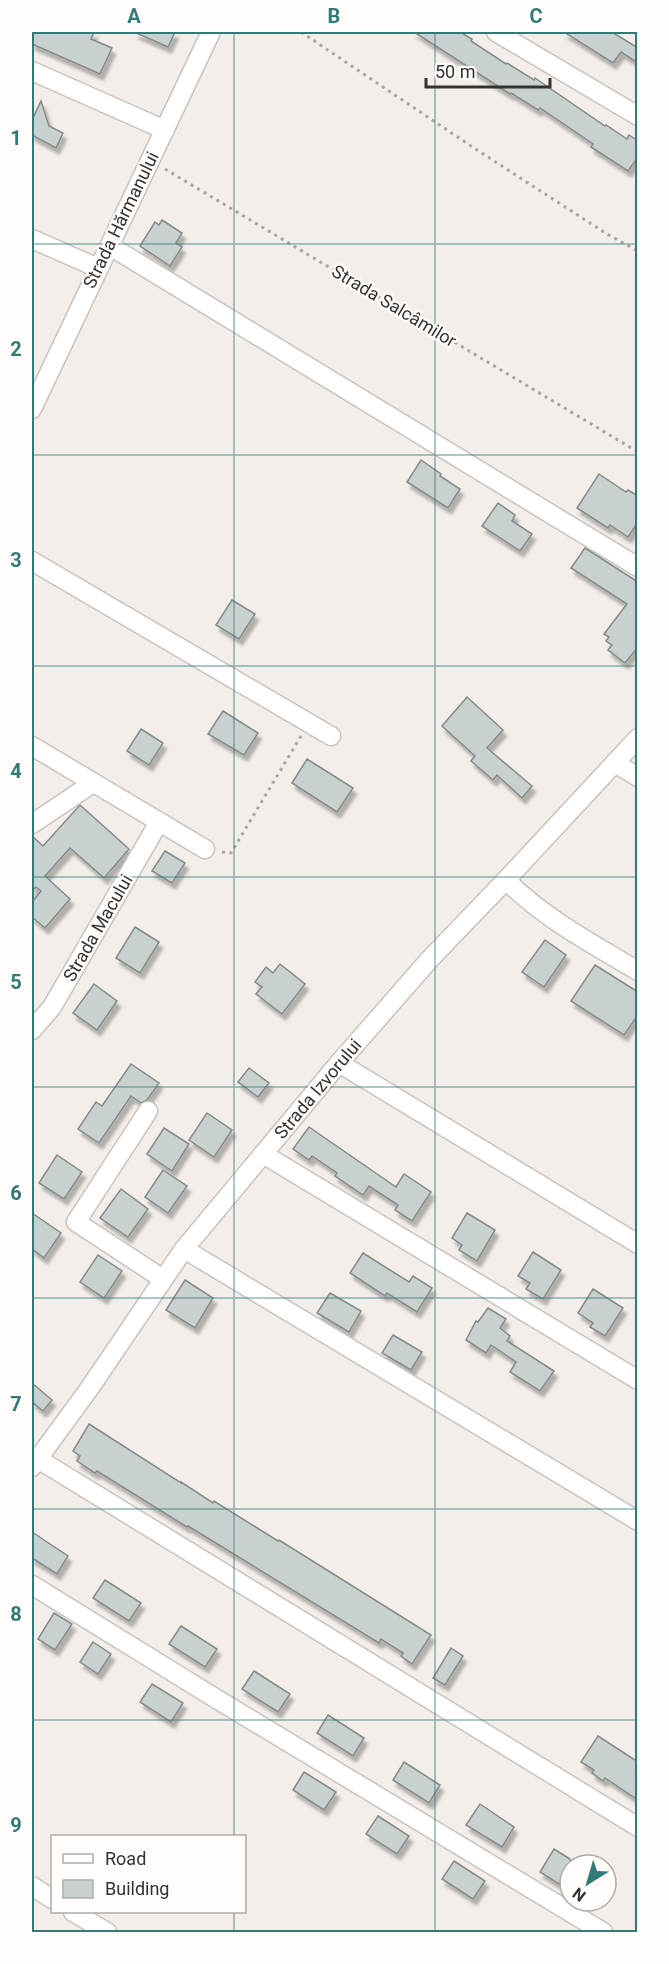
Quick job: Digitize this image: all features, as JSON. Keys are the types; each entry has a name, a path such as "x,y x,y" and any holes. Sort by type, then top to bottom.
{"street":[{"name":"Strada Hărmanului","path":"32,409 211,32"},
{"path":"496,32 638,116"},
{"path":"32,71 165,130"},
{"path":"32,239 98,268"},
{"path":"110,246 638,567"},
{"path":"32,561 331,736"},
{"name":"Strada Izvorului","path":"35,1463 89,1389 184,1249 263,1154 430,959 638,738"},
{"path":"32,746 205,849"},
{"path":"615,763 638,777"},
{"path":"32,824 93,783"},
{"name":"Strada Macului","path":"32,1030 52,1008 159,822"},
{"path":"506,880 545,915 638,971"},
{"path":"339,1063 638,1244"},
{"path":"148,1111 76,1222 163,1279"},
{"path":"263,1154 638,1380"},
{"path":"184,1249 638,1521"},
{"path":"35,1463 638,1827"},
{"path":"32,1585 603,1932"},
{"path":"32,1886 51,1898"},
{"path":"75,1913 107,1932"}],"path":[{"path":"301,32 474,148 607,234 638,251"},
{"name":"Strada Salcâmilor","path":"150,160 638,452"},
{"path":"205,849 231,853 308,723"}],"building":[{"path":"32,32 94,32 91,39 112,48 100,74 32,44"},
{"path":"134,32 175,32 168,47"},
{"path":"414,32 460,32 506,64 534,80 535,78 605,126 627,139 629,135 638,141 638,157 628,171 591,147 593,144 540,108 538,110 510,94"},
{"path":"564,32 612,32 638,48 638,63 621,52 613,63"},
{"path":"41,101 49,126 63,133 56,148 32,135 32,120"},
{"path":"162,220 182,233 176,243 182,247 170,266 140,246 155,222 159,225"},
{"path":"421,460 460,489 448,508 407,482"},
{"path":"599,474 626,492 628,490 638,496 638,522 628,537 610,525 608,528 577,508"},
{"path":"498,503 515,515 512,521 532,534 520,551 482,526"},
{"path":"585,548 638,582 638,647 625,663 608,650 612,645 606,641 609,637 604,634 627,604 571,568"},
{"path":"232,600 255,614 239,639 216,625"},
{"path":"467,697 503,730 487,748 532,786 522,798 497,775 493,780 471,761 475,756 442,726"},
{"path":"223,711 258,733 244,755 208,734"},
{"path":"141,729 163,743 149,765 127,751"},
{"path":"307,759 353,788 337,812 292,783"},
{"path":"80,805 129,849 104,878 70,848 45,876 70,899 45,928 32,917 32,902 41,891 36,887 32,891 32,836 43,846"},
{"path":"165,851 185,863 172,883 152,871"},
{"path":"135,927 159,942 140,973 116,958"},
{"path":"545,940 566,955 544,987 522,972"},
{"path":"280,964 305,984 282,1014 256,994 262,987 255,982 266,967 273,973"},
{"path":"595,965 638,992 638,1015 624,1035 571,1001"},
{"path":"94,984 117,1001 97,1030 73,1013"},
{"path":"131,1064 159,1083 147,1100 141,1103 131,1096 99,1143 78,1129 96,1102 102,1106"},
{"path":"249,1068 269,1083 258,1097 238,1082"},
{"path":"207,1113 232,1130 214,1157 189,1140"},
{"path":"309,1127 396,1187 404,1174 431,1192 412,1221 395,1210 398,1205 369,1186 363,1195 335,1176 337,1173 312,1156 309,1160 293,1149"},
{"path":"164,1128 189,1144 172,1171 147,1154"},
{"path":"57,1155 82,1172 64,1199 39,1183"},
{"path":"163,1170 187,1186 168,1213 145,1197"},
{"path":"121,1189 148,1209 128,1237 100,1218"},
{"path":"32,1213 61,1233 44,1258 32,1249"},
{"path":"467,1213 495,1230 477,1261 459,1250 462,1245 452,1238"},
{"path":"533,1252 561,1270 543,1299 526,1289 530,1283 518,1276"},
{"path":"363,1253 409,1282 413,1276 432,1288 417,1312 387,1293 385,1296 350,1273"},
{"path":"98,1255 122,1271 104,1298 80,1282"},
{"path":"185,1280 213,1298 195,1328 166,1310"},
{"path":"593,1289 623,1308 605,1336 590,1327 593,1323 578,1313"},
{"path":"330,1293 361,1311 349,1332 317,1313"},
{"path":"488,1308 506,1319 500,1328 510,1336 507,1341 554,1371 540,1391 510,1372 516,1362 491,1345 486,1353 466,1340 476,1321 478,1322"},
{"path":"393,1335 422,1352 411,1370 382,1353"},
{"path":"32,1383 52,1400 43,1411 32,1402"},
{"path":"89,1424 213,1503 214,1501 279,1540 431,1635 412,1664 401,1656 403,1653 381,1639 379,1643 77,1461 80,1456 73,1451"},
{"path":"32,1532 68,1556 57,1574 32,1558"},
{"path":"105,1580 141,1603 129,1621 93,1598"},
{"path":"54,1613 72,1624 55,1650 38,1639"},
{"path":"181,1626 217,1649 205,1667 169,1644"},
{"path":"93,1642 111,1654 98,1674 80,1662"},
{"path":"451,1648 463,1656 445,1685 433,1678"},
{"path":"254,1671 290,1694 278,1712 242,1689"},
{"path":"152,1684 183,1703 171,1722 140,1702"},
{"path":"328,1715 364,1738 353,1756 317,1733"},
{"path":"598,1736 638,1762 638,1800 605,1778 603,1781 592,1773 594,1770 581,1762"},
{"path":"404,1762 440,1785 429,1803 393,1780"},
{"path":"304,1772 336,1792 324,1810 293,1790"},
{"path":"480,1804 514,1827 502,1847 466,1825"},
{"path":"378,1816 409,1836 397,1854 366,1834"},
{"path":"554,1849 560,1853 558,1853 558,1883 540,1872"},
{"path":"454,1861 485,1881 473,1899 442,1879"}]}
